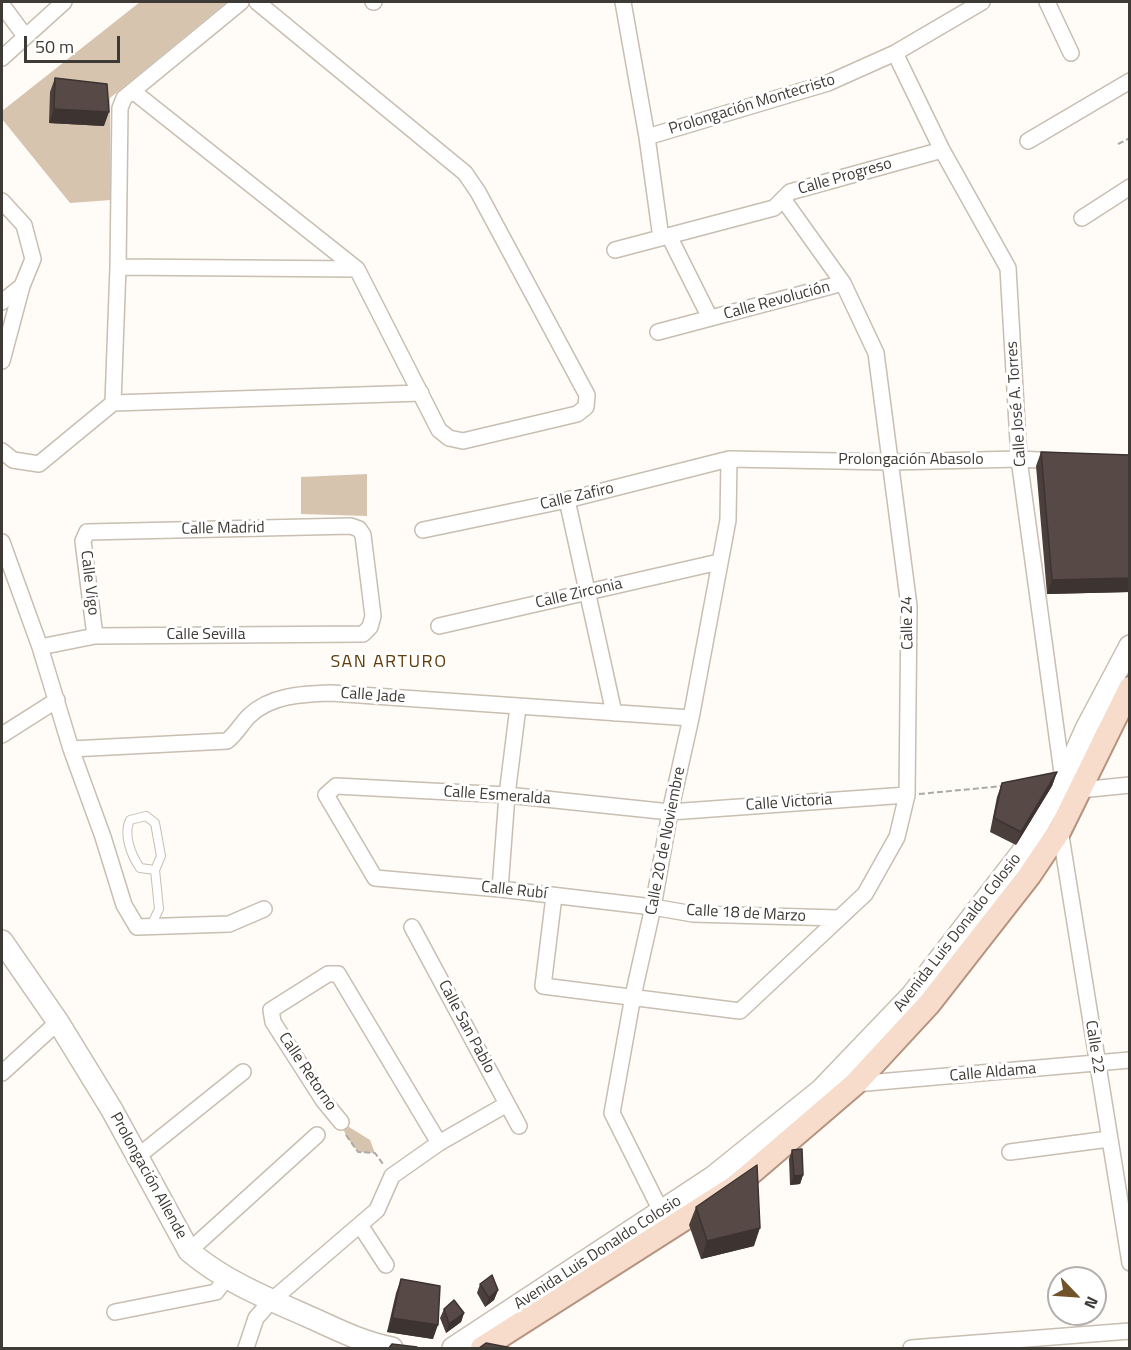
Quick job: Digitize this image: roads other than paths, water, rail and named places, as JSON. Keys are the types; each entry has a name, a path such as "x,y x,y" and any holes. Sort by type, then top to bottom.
{"main road":[{"name":"Avenida Luis Donaldo Colosio","path":"482,1348 735,1186 855,1084 929,1004 1029,876 1060,830 1086,729 1130,646"},
{"name":"Avenida Luis Donaldo Colosio","path":"453,1348 713,1177 821,1090 912,995 1023,851 1071,786 1130,688"},
{"name":"Prolongación Allende","path":"2,941 58,1022 112,1110 189,1251 207,1267 271,1300 370,1344 392,1348"}],"street":[{"path":"2,58 64,2"},
{"path":"113,403 120,108 124,98 241,2"},
{"path":"134,92 357,269 439,430 449,438 463,441 578,414 586,406 587,395 478,192 465,173 257,2"},
{"path":"623,2 665,237 710,318"},
{"name":"Prolongación Montecristo","path":"647,137 828,83 895,53 982,2"},
{"path":"1047,2 1071,53"},
{"path":"2,5 25,36"},
{"name":"Calle José A. Torres","path":"895,53 942,150 1008,268 1019,459 1071,786"},
{"path":"1028,141 1130,81"},
{"name":"Calle Progreso","path":"615,250 774,208 790,192 942,150"},
{"path":"1082,218 1130,187"},
{"name":"Calle 24","path":"633,996 740,1011 865,894 897,837 907,795 909,606 876,353 843,283 783,199"},
{"path":"2,201 24,225 33,259 22,286 2,361"},
{"path":"118,267 357,269"},
{"name":"Calle Revolución","path":"658,332 843,283"},
{"path":"2,302 22,286"},
{"path":"2,451 13,460 39,464 113,403 421,393"},
{"name":"Prolongación Abasolo","path":"729,459 891,462 1019,459 1074,462"},
{"name":"Calle Zafiro","path":"423,530 567,500 729,459"},
{"name":"Calle 20 de Noviembre","path":"662,1212 612,1113 633,996 691,718 718,562 728,520 729,459"},
{"path":"567,500 614,713"},
{"name":"Calle Madrid","path":"87,532 351,526 359,529 363,536 373,616 370,627"},
{"name":"Calle Vigo","path":"87,532 83,541 95,636"},
{"path":"2,542 40,647 71,749 103,837 124,905 137,927 229,924 264,909"},
{"name":"Calle Zirconia","path":"439,626 718,562"},
{"name":"Calle Sevilla","path":"40,647 95,636 363,634 370,627"},
{"name":"Calle Jade","path":"71,749 227,741 249,717 265,704 296,694 331,693 691,718"},
{"path":"2,735 57,700"},
{"path":"500,890 507,795 518,706"},
{"path":"1071,786 1130,785"},
{"name":"Calle Esmeralda","path":"375,878 326,795 336,786 507,795 670,812"},
{"name":"Calle Victoria","path":"670,812 907,795"},
{"name":"Calle 22","path":"1060,830 1130,1263"},
{"name":"Calle Rubí","path":"375,878 653,907"},
{"path":"554,896 543,986 633,996"},
{"name":"Calle 18 de Marzo","path":"653,907 693,914 839,918"},
{"name":"Calle San Pablo","path":"412,927 519,1126"},
{"name":"Calle Retorno","path":"341,1122 323,1100 273,1022 271,1010 328,974 338,974 439,1143"},
{"path":"2,1073 58,1022"},
{"name":"Calle Aldama","path":"855,1084 1130,1060"},
{"path":"137,1157 243,1072"},
{"path":"246,1348 256,1318 271,1300 377,1210 392,1176 439,1143 507,1104"},
{"path":"189,1251 317,1134"},
{"path":"1010,1152 1109,1138"},
{"path":"360,1225 386,1265"},
{"path":"115,1312 216,1292 227,1277"},
{"path":"911,1348 1130,1331"}],"lane":[{"path":"151,926 159,909 155,870 161,856 155,823 146,816 130,820 126,828 133,858 140,868 155,870"}],"district":[{"name":"SAN ARTURO","path":"389,663"}]}
